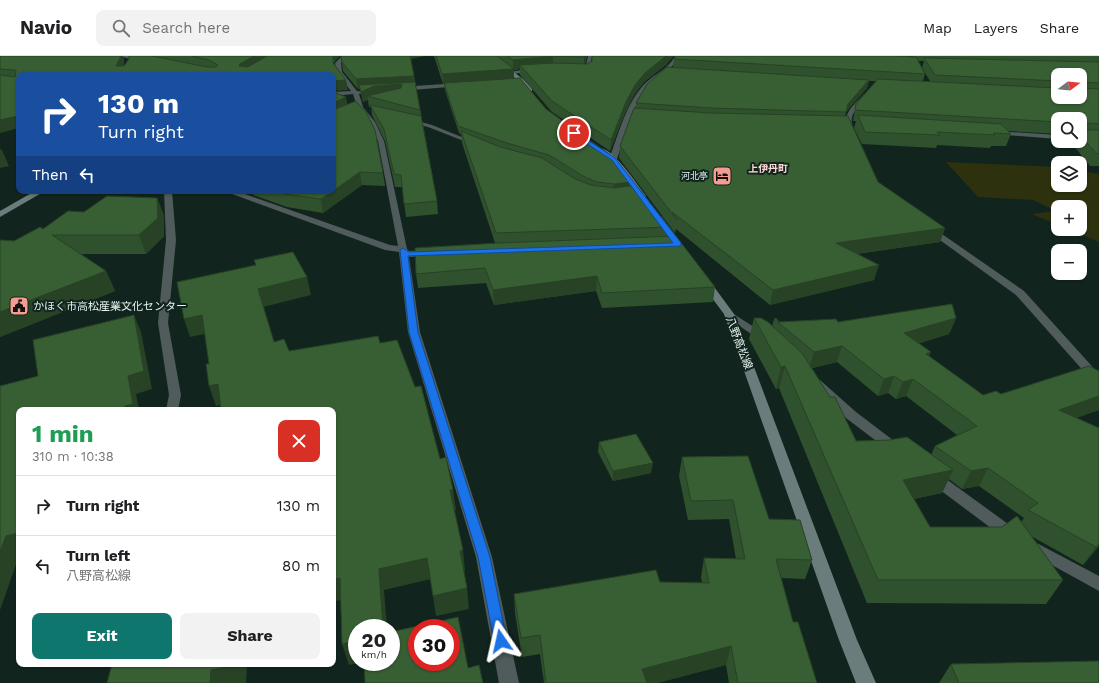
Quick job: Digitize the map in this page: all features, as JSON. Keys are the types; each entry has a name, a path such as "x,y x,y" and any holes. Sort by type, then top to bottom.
{"main road":[{"path":"490,56 536,97"},
{"path":"587,141 614,159 636,194 651,208 688,257"},
{"path":"0,214 37,194"},
{"name":"八野高松線","path":"697,270 729,314 848,640 866,683"}],"street":[{"path":"121,56 129,61 152,62"},
{"path":"345,56 338,64 339,72 355,92 358,106 372,122 380,141 403,250 414,332 484,557 509,683"},
{"path":"570,71 587,70 590,56"},
{"path":"614,159 643,89 665,71 677,56"},
{"path":"516,78 546,70"},
{"path":"665,71 673,71"},
{"path":"392,90 467,84"},
{"path":"398,96 459,85"},
{"path":"857,144 848,124 849,114 874,85"},
{"path":"336,94 370,91"},
{"path":"358,106 378,113"},
{"path":"401,119 430,126 482,146"},
{"path":"988,132 1051,136"},
{"path":"168,194 171,240 162,324 175,395 173,407"},
{"path":"236,194 388,248 403,250 407,254 439,253"},
{"path":"923,224 1020,293 1099,381"},
{"path":"662,245 678,245"},
{"path":"729,314 773,345"},
{"path":"805,372 851,415 908,458"},
{"path":"921,468 1004,530 1099,584"}],"green space":[{"path":"946,162 1051,167 1051,192 1087,192 1087,172 1099,174 1099,242 1085,236 1087,236 1087,200 1051,200 1051,209 1033,200 978,197"},
{"path":"1051,212 1051,222 1032,214"}],"building":[{"path":"0,56 121,56 116,66 124,66 129,59 129,56 152,56 207,67 216,67 218,65 209,60 192,56 254,56 239,66 248,67 267,56 333,56 333,63 346,80 336,81 336,72 16,72 16,117 0,120 0,75 15,77 16,70 0,69"},
{"path":"341,56 410,56 414,76 356,79 342,62"},
{"path":"436,56 497,56 514,69 442,74"},
{"path":"507,56 553,56 513,60"},
{"path":"553,56 584,56 584,57"},
{"path":"592,56 666,56 645,73 635,85 626,102 611,140 552,101 520,65 553,63 587,64 592,61"},
{"path":"676,56 916,57 925,74 674,59"},
{"path":"924,58 1099,62 1099,83 1087,82 1087,68 1051,68 1051,81 935,75"},
{"path":"667,67 869,80 848,104 846,112 711,108 636,103 647,84"},
{"path":"520,78 546,109 609,154 631,182 614,184 597,182 583,176 549,155 507,143 458,126 444,83"},
{"path":"878,79 1051,88 1051,104 1087,104 1087,88 1099,89 1099,124 1087,123 1087,112 1051,112 1051,122 855,110 856,104"},
{"path":"415,82 420,110 367,96 401,88 402,84 374,86 361,92 359,85"},
{"path":"336,93 346,97 336,102"},
{"path":"356,101 366,112 375,130 383,173 360,172 336,189 336,109"},
{"path":"370,105 421,116 437,201 404,204 401,175 394,174 384,129"},
{"path":"634,108 711,113 848,116 878,182 945,228 836,243 879,265 773,290 672,212 677,220 620,146"},
{"path":"858,115 1001,124 1011,134 993,133 995,135 937,132 940,135 865,132"},
{"path":"1087,130 1099,130 1099,154 1096,153 1087,143"},
{"path":"461,131 500,147 542,158 575,179 591,185 614,188 636,185 669,227 496,233"},
{"path":"284,194 328,194 321,199"},
{"path":"107,196 157,198 158,218 139,235 52,235 106,271 0,312 0,240 14,241 40,227 43,229 68,211 84,212"},
{"path":"676,236 715,287 602,293 597,276 493,290 485,268 416,274 415,248"},
{"path":"293,252 307,277 258,289 274,342 284,339 289,351 378,336 380,343 397,340 415,387 421,386 440,459 446,457 453,490 450,490 463,550 460,551 467,588 433,596 427,558 379,569 382,619 348,619 348,643 342,644 340,578 336,579 336,407 221,407 218,384 209,386 206,364 209,364 202,315 184,319 177,282 256,265 254,260"},
{"path":"952,304 956,318 904,333 931,352 926,354 983,395 996,391 1001,394 1089,366 1099,371 1099,396 1059,410 1099,428 1099,544 1096,547 1028,510 1038,503 988,468 971,471 935,446 977,426 913,379 903,382 894,376 884,379 842,346 814,352 774,319 776,318 779,322 836,319 838,322"},
{"path":"134,315 144,371 128,376 133,404 125,407 16,407 16,534 6,536 0,552 0,386 38,376 33,340"},
{"path":"754,318 761,318 768,322 802,353 830,397 835,397 856,441 889,440 907,437 953,470 903,480 930,527 1002,527 1017,516 1063,580 878,580 785,366 781,367"},
{"path":"636,434 653,463 613,471 599,442"},
{"path":"748,456 769,519 800,520 812,560 776,559 793,622 798,622 817,683 738,683 731,646 642,669 647,683 546,683 540,635 521,638 514,594 656,570 660,582 709,583 704,558 745,559 733,500 691,501 682,457"},
{"path":"460,627 468,668 479,665 483,683 365,683 364,671 400,671 400,630 408,628 408,671 460,671"},
{"path":"1099,661 1099,683 959,683 951,664"},
{"path":"111,667 226,667 211,670 210,683 107,683"}],"place":[{"name":"河北亭","path":"722,176"},
{"name":"かほく市高松産業文化センター","path":"19,306"}],"district":[{"name":"上伊丹町","path":"768,168"}],"route":[{"path":"501,641 484,557 414,332 403,250 407,254 678,245 614,159 574,133"}]}
